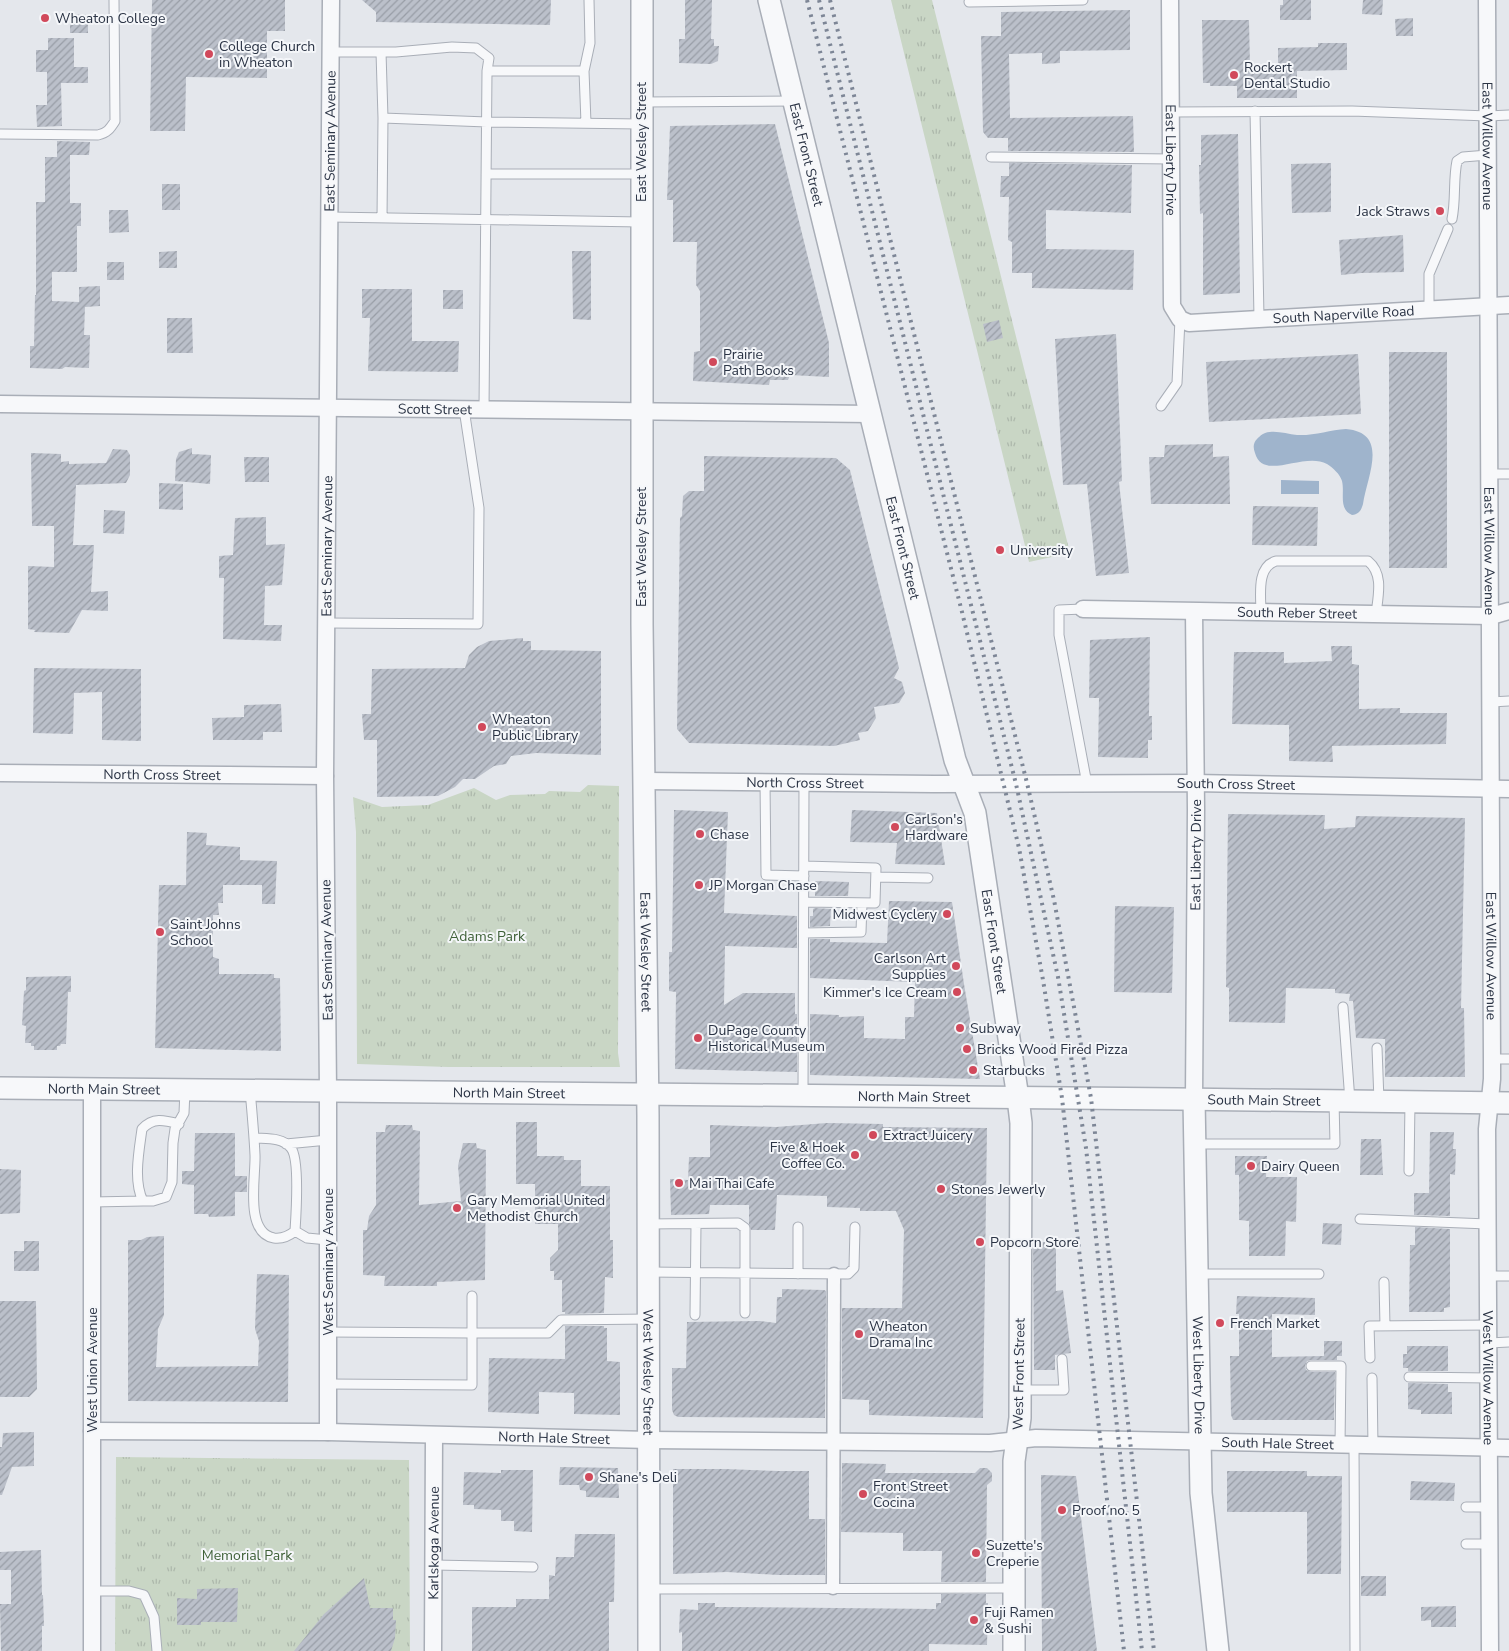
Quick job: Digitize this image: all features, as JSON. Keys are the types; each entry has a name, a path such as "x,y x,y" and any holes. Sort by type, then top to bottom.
{"street":[{"name":"East Seminary Avenue","path":"328,1091 325,776 331,0"},
{"name":"East Wesley Street","path":"642,0 642,614 648,1094"},
{"name":"East Front Street","path":"769,0 955,760 975,812 1018,1098"},
{"name":"East Liberty Drive","path":"1170,0 1172,306 1180,319"},
{"name":"East Willow Avenue","path":"1487,0 1492,1059 1500,1103"},
{"name":"South Naperville Road","path":"1180,319 1189,323 1509,305"},
{"name":"Scott Street","path":"0,404 871,414"},
{"name":"South Reber Street","path":"1084,609 1491,616 1509,611"},
{"name":"East Liberty Drive","path":"1194,612 1194,1099"},
{"name":"North Cross Street","path":"0,772 325,776"},
{"name":"North Cross Street","path":"645,781 964,783"},
{"name":"South Cross Street","path":"964,783 1195,783 1509,789"},
{"name":"North Main Street","path":"0,1088 1018,1098"},
{"name":"West Union Avenue","path":"92,1088 92,1651"},
{"name":"West Seminary Avenue","path":"328,1091 328,1432"},
{"name":"West Wesley Street","path":"648,1094 649,1651"},
{"name":"South Main Street","path":"1018,1098 1500,1103"},
{"name":"West Front Street","path":"1014,1651 1014,1461 1020,1418 1021,1123 1018,1098"},
{"name":"West Liberty Drive","path":"1194,1099 1201,1493 1218,1651"},
{"name":"West Willow Avenue","path":"1490,1651 1487,1129 1500,1103"},
{"path":"833,1588 834,1274"},
{"name":"North Hale Street","path":"92,1431 328,1432 649,1440 990,1443 1017,1441"},
{"name":"Karlskoga Avenue","path":"433,1651 434,1436"},
{"name":"South Hale Street","path":"1017,1441 1036,1438 1509,1448"}],"lane":[{"path":"0,134 98,135 110,129 114,121 114,0"},
{"path":"586,123 584,71 590,43 589,0"},
{"path":"969,2 1083,0"},
{"path":"331,52 396,52 452,47 476,48 489,58 487,72 484,410"},
{"path":"381,52 383,118 382,218"},
{"path":"487,72 584,71"},
{"path":"641,102 795,101"},
{"path":"1255,111 1259,318"},
{"path":"1171,112 1352,111 1509,116"},
{"path":"383,118 487,122 642,124"},
{"path":"1452,219 1457,161 1463,157 1488,155"},
{"path":"991,157 1172,160"},
{"path":"486,174 641,174"},
{"path":"330,217 641,222"},
{"path":"1429,309 1430,274 1448,229"},
{"path":"1161,406 1177,383 1180,319"},
{"path":"327,623 478,624 479,508 464,409"},
{"path":"1490,474 1509,474"},
{"path":"1261,612 1262,576 1264,569 1269,563 1276,561 1368,561 1374,566 1379,584 1376,614"},
{"path":"1084,609 1059,610 1059,635 1087,784"},
{"path":"1491,702 1509,701"},
{"path":"765,782 766,875 804,876"},
{"path":"803,1096 804,782"},
{"path":"804,866 876,868 875,903 804,902"},
{"path":"876,877 928,878"},
{"path":"804,933 861,932 862,903"},
{"path":"1195,1144 1335,1144 1342,1101 1343,1007"},
{"path":"1377,1048 1379,1102"},
{"path":"1492,1059 1509,1059"},
{"path":"92,1202 153,1201 166,1197 172,1182 173,1143 175,1129 184,1113 185,1089"},
{"path":"250,1090 255,1156 253,1188 257,1225 263,1234 273,1238 289,1236 295,1231"},
{"path":"1410,1102 1410,1171"},
{"path":"143,1201 138,1178 142,1128 147,1123 159,1120 178,1124"},
{"path":"254,1138 273,1139 286,1144 292,1149 295,1164 295,1231"},
{"path":"286,1144 328,1140"},
{"path":"1360,1219 1488,1224"},
{"path":"648,1224 738,1223 745,1228 745,1313"},
{"path":"695,1315 696,1224"},
{"path":"648,1272 848,1274 854,1268 855,1227"},
{"path":"798,1228 798,1274"},
{"path":"295,1231 307,1238 328,1240"},
{"path":"1197,1274 1319,1274"},
{"path":"1488,1276 1509,1276"},
{"path":"1384,1282 1384,1326"},
{"path":"328,1384 472,1385 472,1296"},
{"path":"328,1332 548,1333 561,1320 648,1320"},
{"path":"1370,1358 1369,1326 1489,1325"},
{"path":"1488,1343 1509,1342"},
{"path":"1020,1390 1064,1390 1062,1359"},
{"path":"1311,1366 1341,1366 1347,1445 1355,1651"},
{"path":"1409,1377 1489,1378"},
{"path":"1372,1378 1373,1446"},
{"path":"1466,1507 1490,1507"},
{"path":"1466,1544 1490,1544"},
{"path":"434,1565 533,1567"},
{"path":"649,1589 1014,1588"},
{"path":"92,1591 129,1591 144,1595 154,1617 157,1651"}],"green space":[{"path":"891,0 932,0 1070,553 1029,562"},
{"name":"Adams Park","path":"588,785 619,786 618,1053 620,1067 448,1067 357,1064 356,832 353,797 382,807 428,805 474,788 496,800 510,795 545,794 549,791 580,792"},
{"name":"Memorial Park","path":"116,1457 409,1460 410,1651 115,1651"}],"water":[{"path":"1346,429 1360,432 1368,438 1372,447 1371,469 1363,504 1359,512 1354,515 1348,512 1343,505 1341,478 1327,464 1318,461 1307,461 1275,466 1266,465 1259,461 1254,449 1256,441 1267,433 1303,435"},
{"path":"1281,480 1319,481 1319,494 1281,494"}],"building":[{"name":"College Church in Wheaton","path":"152,0 285,0 285,31 267,31 267,78 186,77 185,131 150,131"},
{"path":"362,0 551,0 550,25 376,22 376,12"},
{"path":"685,0 712,0 711,39 714,39 714,46 719,46 718,61 711,64 679,63 679,39 685,39"},
{"path":"1283,0 1311,0 1311,20 1280,20 1280,5 1283,5"},
{"path":"1363,0 1383,0 1382,15 1362,14"},
{"path":"1130,10 1130,50 1060,51 1060,63 1042,64 1042,53 1009,54 1010,118 1133,116 1134,152 1008,151 1008,138 988,138 983,132 981,36 1001,36 1001,12"},
{"path":"70,14 88,15 88,33 70,33"},
{"path":"1413,18 1413,36 1396,36 1395,19"},
{"path":"1202,20 1249,20 1250,67 1278,66 1278,48 1318,47 1318,43 1347,43 1347,70 1297,71 1297,98 1237,98 1237,86 1210,86 1210,83 1203,83"},
{"path":"48,38 74,38 74,67 88,67 88,83 61,83 62,126 37,127 36,105 47,105 47,72 36,72 36,50 48,50"},
{"path":"775,124 829,343 829,377 790,375 788,380 770,380 769,385 693,381 694,352 700,351 700,291 696,285 697,242 673,242 673,200 667,200 670,126"},
{"path":"1238,134 1240,293 1203,295 1203,213 1200,214 1199,165 1201,165 1201,135"},
{"path":"57,141 90,142 89,155 70,155 70,203 81,203 81,226 77,226 77,272 52,272 52,301 79,302 79,287 100,286 100,306 85,307 84,335 90,335 89,368 30,368 30,346 34,346 36,295 36,202 45,202 45,157 57,157"},
{"path":"1009,163 1132,165 1131,213 1046,210 1046,249 1134,250 1133,290 1032,288 1032,273 1012,273 1012,242 1008,240 1009,197 1000,197 1001,176 1009,176"},
{"path":"1331,163 1331,212 1292,213 1291,164"},
{"path":"162,184 180,184 180,210 162,210"},
{"path":"109,210 128,210 129,232 109,233"},
{"path":"1403,235 1404,272 1341,275 1339,240"},
{"path":"177,251 177,268 159,268 159,252"},
{"path":"572,251 591,251 591,320 573,319"},
{"path":"107,262 124,262 124,280 107,280"},
{"path":"362,289 412,289 412,341 459,341 458,372 368,371 370,318 362,318"},
{"path":"443,290 463,290 463,309 443,309"},
{"path":"167,318 192,318 193,353 167,353"},
{"path":"999,320 1003,338 987,342 983,324"},
{"path":"1116,334 1122,481 1119,482 1129,573 1096,576 1087,484 1063,485 1055,339"},
{"path":"1389,352 1447,352 1447,568 1389,568"},
{"path":"1358,354 1361,414 1209,422 1206,362"},
{"path":"1213,444 1213,457 1229,456 1230,504 1151,504 1149,457 1164,457 1165,445"},
{"path":"192,448 192,454 211,455 210,484 175,481 176,459 179,452"},
{"path":"113,449 127,450 130,455 130,475 126,483 76,485 73,545 94,545 91,592 108,591 108,611 82,610 69,633 34,632 35,630 28,629 28,566 54,567 54,526 32,526 31,453 61,454 61,462 69,461 69,464 106,463"},
{"path":"704,456 836,458 850,470 899,668 894,678 902,682 905,693 899,703 874,707 876,718 868,731 858,733 860,740 834,746 689,743 677,729 680,518 682,516 683,496 689,491 704,491"},
{"path":"244,457 269,457 269,482 245,482"},
{"path":"159,483 183,484 183,510 159,509"},
{"path":"1253,506 1318,507 1317,546 1252,545"},
{"path":"104,510 125,511 124,534 103,533"},
{"path":"266,517 266,545 285,544 282,585 265,586 264,625 282,625 281,641 223,639 224,578 219,578 219,556 233,555 235,518"},
{"path":"1150,637 1149,716 1152,716 1152,740 1148,740 1148,758 1098,757 1099,698 1089,698 1090,640"},
{"name":"Wheaton Public Library","path":"523,638 523,641 531,641 531,650 601,651 601,755 536,753 511,756 506,764 494,766 475,779 463,779 455,787 438,796 377,797 377,740 364,740 362,714 371,714 372,669 465,668 469,655 477,647 489,641"},
{"path":"1331,646 1352,646 1352,664 1359,665 1359,709 1400,708 1400,713 1447,713 1446,744 1332,746 1333,762 1289,761 1289,725 1232,724 1234,652 1284,652 1284,663 1332,661"},
{"path":"34,668 141,669 141,741 102,740 102,692 74,693 73,734 33,733"},
{"path":"281,704 282,732 263,732 263,740 213,740 212,718 244,717 244,705"},
{"path":"674,810 728,812 724,913 797,916 797,948 725,946 724,1005 743,993 795,993 797,1072 675,1069 676,992 669,991 669,952 672,952"},
{"name":"Carlson's Hardware","path":"852,810 937,813 945,865 895,864 897,843 850,842"},
{"path":"1228,814 1325,815 1324,829 1355,827 1356,816 1465,818 1461,1008 1464,1008 1465,1077 1385,1077 1385,1039 1356,1038 1353,1001 1349,1001 1350,994 1335,993 1335,989 1286,988 1285,1023 1229,1022 1229,988 1226,987"},
{"name":"Saint Johns School","path":"187,832 207,833 206,845 240,847 240,860 277,861 275,904 262,904 262,885 223,885 223,903 218,903 219,915 213,915 213,957 219,959 219,974 274,974 274,978 280,978 281,1051 155,1048 159,885 186,885"},
{"path":"815,881 849,882 848,896 815,896"},
{"path":"889,901 952,902 980,1079 810,1075 810,1014 839,1015 839,1017 864,1016 864,1038 905,1039 905,1017 914,1017 915,982 810,978 810,939 830,939 830,942 887,943"},
{"path":"1115,906 1174,907 1172,993 1114,992"},
{"path":"813,909 831,909 830,926 810,927 810,916 813,916"},
{"path":"71,976 71,992 68,992 66,1044 57,1046 57,1050 34,1050 34,1046 31,1046 31,1043 25,1043 26,1026 22,1025 26,977"},
{"path":"516,1122 537,1122 537,1156 564,1156 564,1160 581,1160 581,1186 610,1186 610,1240 613,1240 613,1278 605,1277 604,1313 565,1314 565,1312 562,1312 562,1280 554,1280 554,1271 550,1271 550,1258 558,1250 558,1224 535,1224 535,1184 516,1184"},
{"path":"827,1123 883,1124 883,1127 987,1128 983,1418 869,1415 869,1400 842,1399 842,1308 902,1308 904,1230 896,1211 860,1211 860,1208 827,1207 827,1196 777,1195 775,1230 751,1230 749,1224 749,1205 710,1205 709,1214 671,1215 670,1179 688,1180 689,1157 710,1157 710,1125 776,1127"},
{"name":"Gary Memorial United Methodist Church","path":"386,1125 412,1125 413,1130 420,1131 419,1205 461,1201 458,1166 463,1143 476,1143 477,1148 486,1150 485,1280 437,1282 437,1286 384,1286 385,1276 363,1275 363,1230 367,1230 369,1216 376,1205 376,1132 385,1132"},
{"path":"1430,1132 1454,1132 1453,1149 1456,1149 1455,1175 1450,1174 1450,1216 1414,1215 1414,1193 1429,1193"},
{"path":"195,1133 235,1133 235,1176 247,1176 247,1192 235,1192 235,1216 209,1217 208,1214 194,1214 194,1185 182,1184 182,1171 194,1171"},
{"path":"1361,1139 1381,1139 1383,1175 1360,1175"},
{"path":"1235,1156 1267,1156 1266,1177 1297,1177 1296,1222 1286,1221 1285,1256 1249,1256 1249,1221 1239,1220 1239,1175 1235,1175"},
{"path":"0,1169 21,1170 20,1213 0,1214"},
{"path":"1323,1223 1342,1224 1341,1245 1322,1244"},
{"path":"1415,1227 1450,1229 1450,1307 1444,1308 1444,1312 1409,1312 1410,1245 1415,1245"},
{"path":"164,1236 164,1315 158,1329 156,1367 258,1366 259,1341 255,1329 257,1274 289,1275 288,1402 128,1401 128,1240"},
{"path":"24,1241 39,1241 39,1271 14,1271 14,1251 24,1251"},
{"path":"1033,1242 1056,1242 1056,1291 1063,1290 1071,1353 1055,1355 1055,1370 1034,1370"},
{"path":"782,1289 826,1291 825,1418 678,1417 674,1415 672,1410 672,1368 686,1368 687,1322 760,1321 776,1323 777,1297 782,1297"},
{"path":"1237,1296 1315,1298 1315,1315 1272,1314 1272,1357 1324,1356 1324,1341 1342,1341 1342,1356 1337,1356 1337,1360 1311,1360 1307,1361 1305,1366 1306,1370 1311,1372 1335,1372 1334,1420 1233,1420 1231,1415 1230,1356 1239,1356 1239,1314 1236,1314"},
{"path":"0,1301 36,1301 37,1389 29,1397 0,1397"},
{"path":"565,1326 604,1326 604,1328 607,1328 607,1361 620,1362 620,1415 574,1414 574,1393 539,1392 539,1414 488,1412 489,1358 565,1359"},
{"path":"1407,1346 1448,1346 1448,1371 1408,1371 1408,1368 1403,1368 1403,1354 1407,1354"},
{"path":"1408,1383 1448,1384 1448,1392 1452,1392 1452,1414 1421,1414 1421,1410 1408,1409"},
{"path":"34,1432 34,1466 12,1467 2,1495 0,1495 0,1447 2,1447 3,1433"},
{"path":"842,1463 886,1464 885,1473 975,1473 980,1468 987,1468 992,1473 992,1481 987,1485 986,1582 941,1582 942,1551 903,1551 903,1533 841,1532"},
{"name":"Shane's Deli","path":"560,1467 618,1468 619,1498 586,1497 586,1491 580,1490 579,1485 559,1485"},
{"path":"673,1469 809,1471 809,1519 825,1519 825,1575 727,1572 673,1574"},
{"path":"501,1470 533,1470 532,1532 514,1531 514,1521 501,1521 501,1510 474,1509 474,1505 463,1505 464,1472 501,1473"},
{"path":"1227,1471 1307,1471 1307,1476 1342,1476 1341,1574 1307,1574 1307,1512 1227,1512"},
{"path":"1041,1475 1076,1476 1097,1651 1042,1651"},
{"path":"1411,1481 1455,1483 1454,1501 1410,1500"},
{"path":"575,1534 615,1534 614,1602 609,1602 609,1651 472,1651 472,1607 516,1607 516,1599 549,1599 549,1575 555,1576 556,1557 574,1557"},
{"path":"41,1550 44,1626 42,1626 42,1651 1,1651 0,1604 11,1604 11,1570 0,1570 0,1552"},
{"path":"1361,1576 1386,1576 1386,1596 1361,1596"},
{"path":"364,1578 370,1608 393,1608 393,1620 396,1620 395,1638 391,1651 294,1651 324,1614"},
{"path":"238,1588 237,1622 201,1622 201,1625 177,1625 177,1598 197,1599 197,1589"},
{"path":"941,1594 986,1594 986,1603 988,1603 987,1645 929,1644 929,1651 682,1651 682,1632 679,1633 680,1609 698,1610 698,1603 715,1603 715,1607 936,1609 936,1603 941,1603"},
{"path":"1456,1606 1456,1627 1431,1627 1431,1620 1421,1621 1421,1607"}],"railway":[{"path":"807,0 962,612 1019,848 1062,1098 1124,1651"},
{"path":"819,0 1016,784 1058,977 1086,1148 1142,1651"},
{"path":"830,0 1027,783 1054,900 1091,1098 1154,1651"}],"place":[{"name":"Wheaton College","path":"45,18"},
{"name":"College Church in Wheaton","path":"209,54"},
{"name":"Rockert Dental Studio","path":"1234,75"},
{"name":"Jack Straws","path":"1440,211"},
{"name":"Prairie Path Books","path":"713,362"},
{"name":"University","path":"1000,550"},
{"name":"Wheaton Public Library","path":"482,727"},
{"name":"Carlson's Hardware","path":"895,827"},
{"name":"Chase","path":"700,834"},
{"name":"JP Morgan Chase","path":"699,885"},
{"name":"Midwest Cyclery","path":"947,914"},
{"name":"Saint Johns School","path":"160,932"},
{"name":"Carlson Art Supplies","path":"956,966"},
{"name":"Kimmer's Ice Cream","path":"957,992"},
{"name":"Subway","path":"960,1028"},
{"name":"DuPage County Historical Museum","path":"698,1038"},
{"name":"Bricks Wood Fired Pizza","path":"967,1049"},
{"name":"Starbucks","path":"973,1070"},
{"name":"Extract Juicery","path":"873,1135"},
{"name":"Five & Hoek Coffee Co.","path":"855,1155"},
{"name":"Dairy Queen","path":"1251,1166"},
{"name":"Mai Thai Cafe","path":"679,1183"},
{"name":"Stones Jewerly","path":"941,1189"},
{"name":"Gary Memorial United Methodist Church","path":"457,1208"},
{"name":"Popcorn Store","path":"980,1242"},
{"name":"French Market","path":"1220,1323"},
{"name":"Wheaton Drama Inc","path":"859,1334"},
{"name":"Shane's Deli","path":"589,1477"},
{"name":"Front Street Cocina","path":"863,1494"},
{"name":"Proof no. 5","path":"1062,1510"},
{"name":"Suzette's Creperie","path":"976,1553"},
{"name":"Fuji Ramen & Sushi","path":"974,1620"}]}
